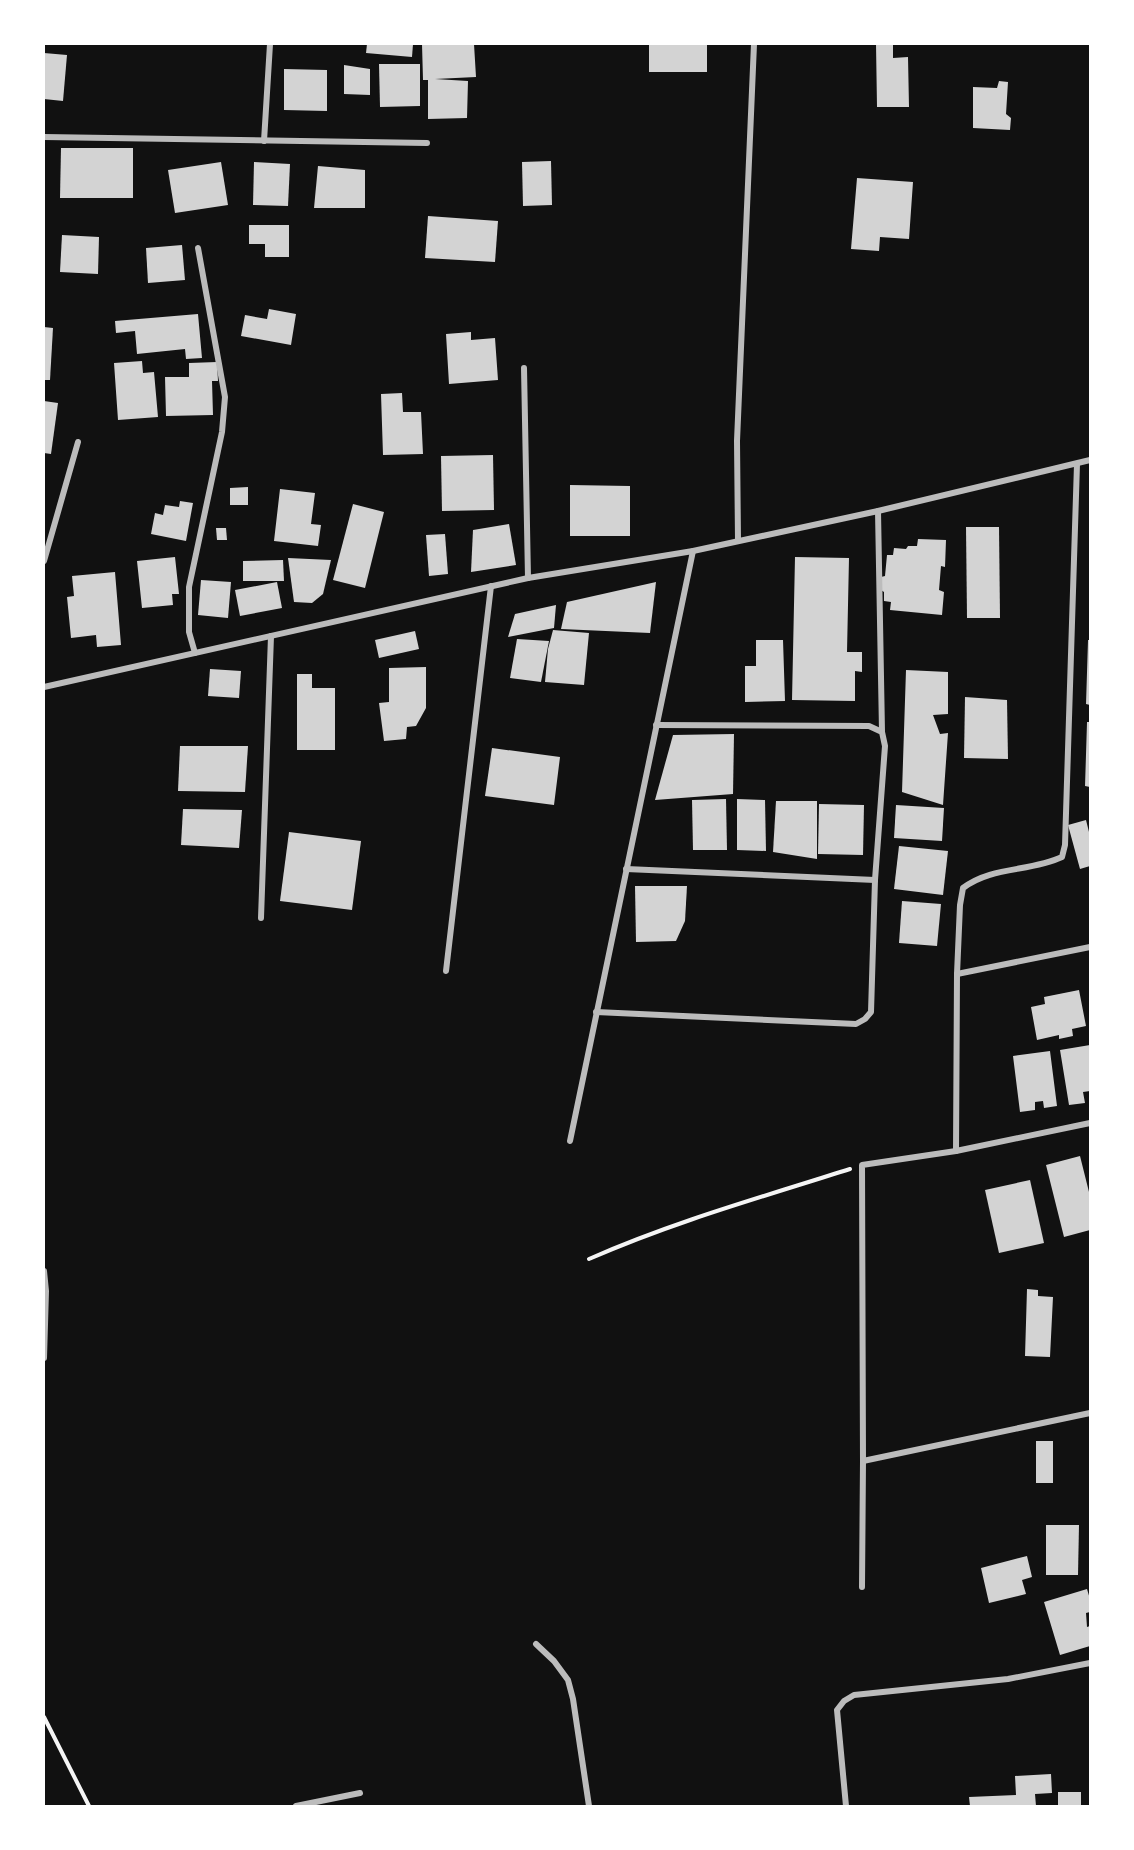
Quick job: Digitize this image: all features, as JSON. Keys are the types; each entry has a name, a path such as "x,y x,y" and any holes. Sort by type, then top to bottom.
{"street":[{"path":"264,141 270,44"},
{"path":"738,540 737,441 754,44"},
{"path":"44,136 427,143"},
{"path":"195,653 189,632 189,587 222,432 225,397 198,248"},
{"path":"524,368 528,578"},
{"path":"44,561 78,442"},
{"path":"44,687 528,578 693,551 878,511 1090,460"},
{"path":"956,1151 957,974 960,905 963,888 975,879 988,874 1050,863 1062,857 1065,845 1077,464"},
{"path":"596,1012 856,1024 866,1019 872,1012 875,880 885,746 882,732 878,511"},
{"path":"570,1141 693,551"},
{"path":"446,971 491,586"},
{"path":"261,918 272,636"},
{"path":"656,725 869,726 882,732"},
{"path":"626,869 875,880"},
{"path":"957,974 1090,947"},
{"path":"861,1587 862,1165 956,1151 1090,1123"},
{"path":"44,1271 46,1291 44,1359"},
{"path":"863,1461 1090,1413"},
{"path":"536,1644 554,1660 568,1680 590,1806"},
{"path":"846,1806 837,1710 844,1701 854,1695 1008,1679 1090,1663"},
{"path":"296,1806 311,1805 360,1793"}],"path":[{"path":"589,1259 722,1209 862,1165"},
{"path":"44,1717 90,1806"}],"building":[{"path":"367,44 413,44 412,57 366,53"},
{"path":"422,44 474,44 476,77 435,79 468,81 467,118 428,119 428,80 423,80"},
{"path":"649,44 707,44 707,72 649,72"},
{"path":"876,44 893,44 893,58 908,57 909,107 877,107"},
{"path":"44,53 67,55 63,101 44,99"},
{"path":"379,64 420,64 420,106 380,107"},
{"path":"344,65 370,69 370,95 344,94"},
{"path":"284,69 327,70 327,111 284,110"},
{"path":"999,81 1008,82 1006,114 1011,118 1010,130 973,128 973,87 997,88"},
{"path":"61,148 133,148 133,198 60,198"},
{"path":"551,161 552,205 523,206 522,162"},
{"path":"221,162 228,205 175,213 168,170"},
{"path":"254,162 290,164 288,206 253,205"},
{"path":"318,166 365,170 365,208 314,208"},
{"path":"857,178 913,182 909,239 880,237 879,251 851,249"},
{"path":"428,216 498,221 495,262 425,258"},
{"path":"249,225 289,225 289,257 265,257 265,244 249,244"},
{"path":"62,235 99,237 98,274 60,272"},
{"path":"182,245 185,280 148,283 146,248"},
{"path":"269,309 296,314 291,345 241,336 245,315 267,319"},
{"path":"198,314 202,358 186,359 185,349 137,354 135,331 116,333 115,321"},
{"path":"44,327 53,328 50,380 44,380"},
{"path":"471,332 471,340 495,338 498,380 449,384 446,334"},
{"path":"142,361 143,373 154,372 158,417 118,420 114,363"},
{"path":"217,362 218,381 212,381 213,415 166,416 165,377 189,377 189,363"},
{"path":"402,393 403,412 421,412 423,454 383,455 381,394"},
{"path":"44,401 58,403 51,454 44,453"},
{"path":"493,455 494,510 442,511 441,456"},
{"path":"570,485 630,486 630,536 570,536"},
{"path":"248,487 248,505 230,505 230,488"},
{"path":"280,489 315,493 311,524 321,525 318,546 274,541"},
{"path":"180,501 193,503 186,541 151,534 155,513 163,515 165,505 179,507"},
{"path":"353,504 384,512 365,588 333,580"},
{"path":"509,524 516,565 471,572 473,530"},
{"path":"966,527 999,527 1000,618 967,618"},
{"path":"216,528 226,528 227,540 217,540"},
{"path":"445,534 448,574 429,576 426,535"},
{"path":"918,539 946,540 945,567 941,566 939,590 944,592 942,615 890,610 891,602 884,601 881,577 885,576 887,555 893,555 894,548 906,549 908,546 917,546"},
{"path":"175,557 179,594 172,594 173,605 142,608 137,561"},
{"path":"795,557 849,558 847,652 862,652 862,672 855,671 855,701 792,700"},
{"path":"288,558 331,560 323,594 312,603 294,602"},
{"path":"283,560 284,581 243,581 243,561"},
{"path":"115,572 121,645 97,647 96,635 71,638 67,597 74,596 72,576"},
{"path":"201,580 231,582 228,618 198,615"},
{"path":"277,582 282,608 240,616 235,590"},
{"path":"656,582 650,633 561,629 567,602"},
{"path":"556,605 554,628 508,637 515,614"},
{"path":"553,630 589,633 584,685 545,682 548,649"},
{"path":"415,631 419,649 379,658 375,640"},
{"path":"517,639 549,641 541,682 510,678"},
{"path":"756,640 783,640 785,701 745,702 745,666 756,666"},
{"path":"1088,640 1090,640 1090,705 1086,704"},
{"path":"426,667 426,708 416,726 407,727 406,739 384,741 379,703 389,702 389,668"},
{"path":"210,669 241,671 239,698 208,696"},
{"path":"906,670 948,672 948,714 933,715 940,734 948,733 943,805 902,792"},
{"path":"297,674 312,674 312,688 335,688 335,750 297,750"},
{"path":"965,697 1007,700 1008,759 964,758"},
{"path":"1087,722 1090,722 1090,787 1085,786"},
{"path":"734,734 733,794 655,800 673,735"},
{"path":"180,746 248,746 245,792 178,791"},
{"path":"492,748 560,757 554,805 485,796"},
{"path":"726,799 727,850 693,850 692,800"},
{"path":"737,799 765,800 766,851 737,850"},
{"path":"776,801 817,801 817,859 773,852"},
{"path":"819,804 864,805 863,855 818,854"},
{"path":"896,805 944,808 942,841 894,838"},
{"path":"183,809 242,810 239,848 181,845"},
{"path":"1086,820 1090,836 1090,866 1080,869 1068,825"},
{"path":"289,832 361,841 352,910 280,901"},
{"path":"899,846 948,851 943,895 894,889"},
{"path":"635,886 687,886 685,921 676,941 636,942"},
{"path":"902,901 941,904 937,946 899,943"},
{"path":"1079,990 1086,1026 1072,1029 1073,1036 1059,1039 1059,1035 1037,1040 1031,1007 1045,1004 1044,997"},
{"path":"1090,1045 1090,1091 1083,1092 1085,1103 1069,1105 1060,1050"},
{"path":"1050,1051 1057,1106 1044,1108 1043,1101 1035,1102 1035,1110 1020,1112 1013,1056"},
{"path":"1080,1156 1090,1196 1090,1230 1064,1237 1046,1165"},
{"path":"1030,1180 1044,1243 999,1253 985,1190"},
{"path":"1027,1289 1038,1290 1038,1296 1053,1297 1050,1357 1025,1356"},
{"path":"1036,1441 1053,1441 1053,1483 1036,1483"},
{"path":"1046,1525 1079,1525 1078,1575 1046,1575"},
{"path":"1027,1556 1032,1577 1022,1580 1026,1594 989,1603 981,1568"},
{"path":"1087,1589 1090,1599 1090,1612 1086,1613 1087,1627 1090,1626 1090,1646 1060,1655 1044,1602"},
{"path":"1051,1774 1052,1793 1035,1794 1036,1806 970,1806 969,1797 1016,1795 1015,1776"},
{"path":"1058,1792 1081,1792 1081,1806 1058,1806"}]}
